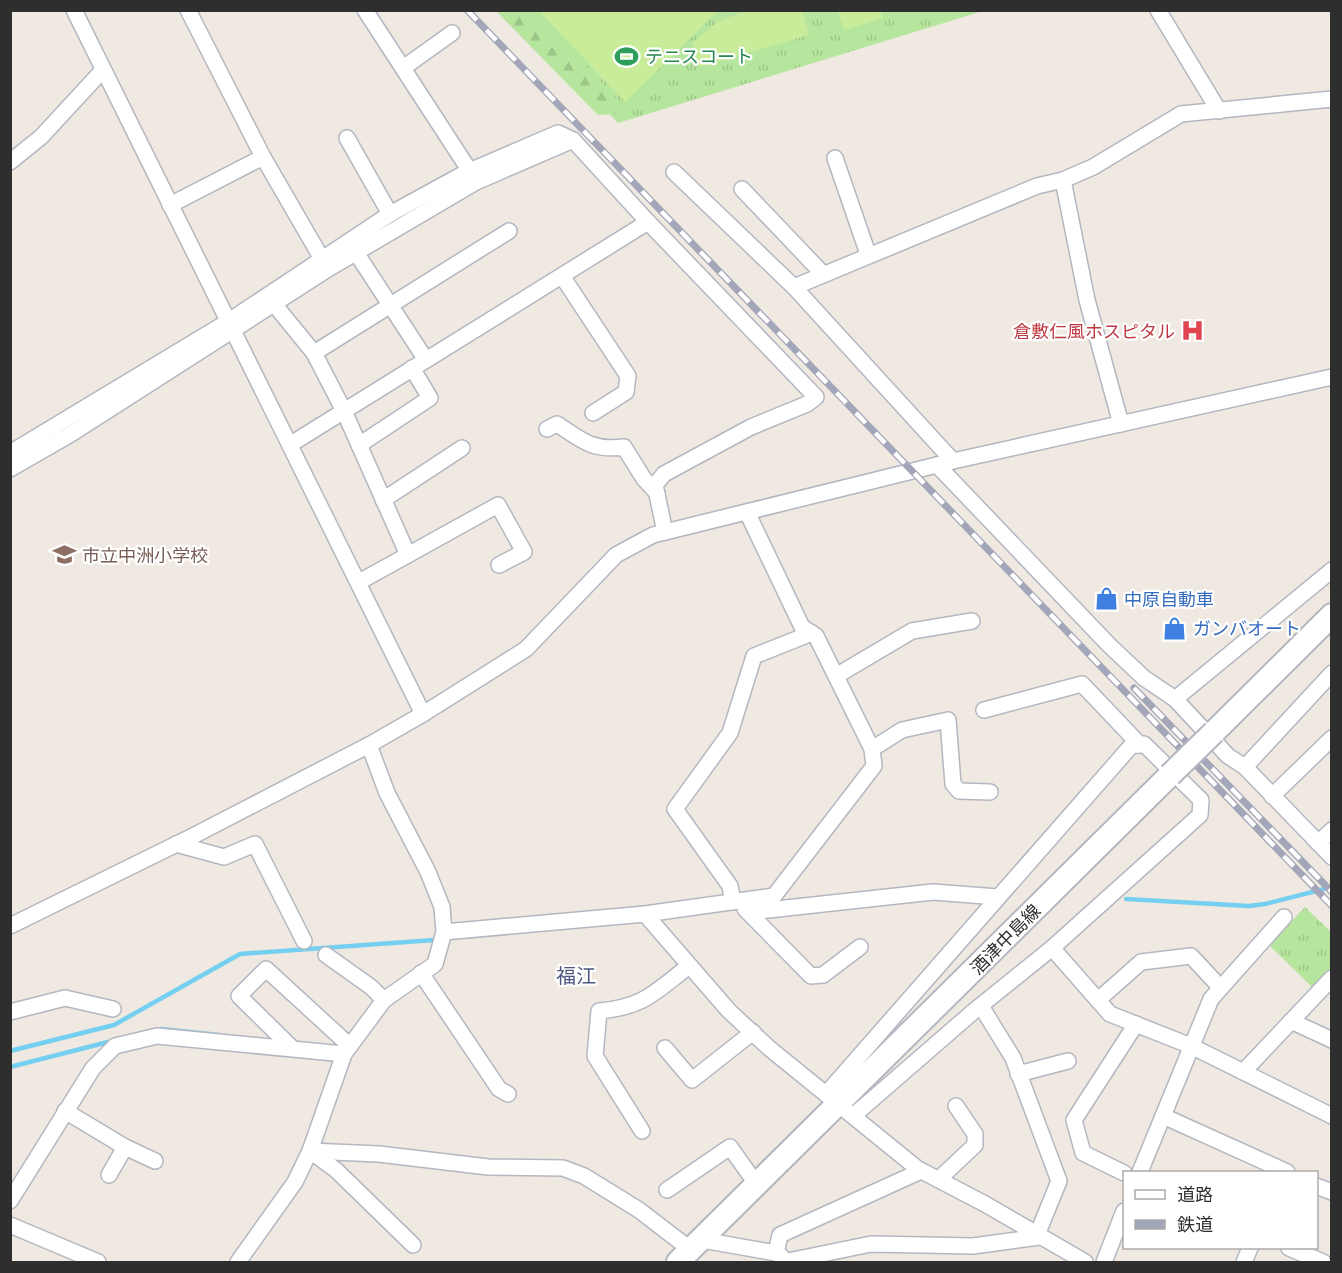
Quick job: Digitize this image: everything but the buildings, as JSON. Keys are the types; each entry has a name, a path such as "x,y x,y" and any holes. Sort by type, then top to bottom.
{"main road":[{"name":"酒津中島線","path":"690,1251 1332,615"}],"street":[{"path":"74,10 102,71 291,444 423,714"},
{"path":"188,10 263,158 325,264"},
{"path":"365,10 474,177"},
{"path":"1158,10 1219,111"},
{"path":"403,68 452,33"},
{"path":"10,162 41,137 102,71"},
{"path":"794,286 1037,186 1063,180 1093,167 1181,114 1332,99"},
{"path":"347,138 390,214"},
{"path":"10,453 231,326 274,304 390,214 474,177 573,141 816,397 807,404 751,427 664,474 655,485 665,532"},
{"path":"170,205 263,158"},
{"path":"835,158 868,254"},
{"path":"674,171 794,286 953,461"},
{"path":"10,470 325,264 357,254 474,177"},
{"path":"1063,180 1087,300 1121,424"},
{"path":"742,189 823,274"},
{"path":"291,444 648,222"},
{"path":"314,353 390,303 509,231"},
{"path":"357,254 390,303 419,364 430,398 359,445"},
{"path":"562,276 628,376 626,392 593,413"},
{"path":"274,304 314,353 344,411 408,555"},
{"path":"10,926 369,745 423,714 526,649 616,555 653,535 953,461 1332,377"},
{"path":"547,429 557,424 592,447 603,449 624,447 644,479 657,493"},
{"path":"383,500 462,448"},
{"path":"937,465 1109,645 1144,678 1175,699 1228,756 1245,767 1332,857"},
{"path":"359,582 498,505 524,552 499,566"},
{"path":"741,906 774,896 874,766 872,749 816,636 802,627 747,512"},
{"path":"1175,699 1332,570"},
{"path":"836,676 912,631 972,621"},
{"path":"812,633 754,656 730,733 675,809 730,885 741,906 810,976 823,975 860,947"},
{"path":"1245,767 1332,673"},
{"path":"984,711 1082,684 1140,745"},
{"path":"872,749 902,730 948,720 953,784 959,791 990,792"},
{"path":"1272,796 1332,738"},
{"path":"1144,744 1202,800 1200,815 1052,948 981,1006 840,1104 998,897 1131,746 1144,744"},
{"path":"238,1263 295,1182 310,1151 347,1050 382,998 435,964 444,932 442,907 428,872 387,794 369,745"},
{"path":"1318,843 1332,830"},
{"path":"176,844 224,857 255,844 304,941"},
{"path":"444,932 933,892 998,897"},
{"path":"645,914 729,1011 921,1171 939,1179 1085,1263"},
{"path":"1141,1171 1211,999 1284,917"},
{"path":"1052,948 1110,1014 1191,1046 1332,1116"},
{"path":"326,955 382,998"},
{"path":"1098,1000 1141,962 1171,958 1191,956 1220,987"},
{"path":"642,1131 596,1056 599,1011 626,1009 638,1005 689,966"},
{"path":"291,1047 239,996 266,969 347,1050"},
{"path":"421,973 499,1089 508,1094"},
{"path":"1243,1072 1332,978"},
{"path":"10,1012 65,998 113,1009"},
{"path":"981,1006 1013,1058 1059,1181 1038,1236"},
{"path":"1291,1021 1332,1040"},
{"path":"1123,1172 1083,1153 1074,1120 1136,1024"},
{"path":"665,1048 692,1080 753,1032"},
{"path":"10,1202 93,1068 115,1046 157,1036 347,1050"},
{"path":"1018,1074 1068,1061"},
{"path":"939,1179 975,1145 975,1134 956,1106"},
{"path":"65,1111 125,1147 155,1161"},
{"path":"1163,1116 1283,1171"},
{"path":"109,1175 125,1147"},
{"path":"667,1190 730,1147 757,1185"},
{"path":"310,1151 336,1170 412,1245"},
{"path":"310,1151 379,1154 488,1167 563,1168 584,1176 639,1210 690,1251 784,1259 871,1244 973,1246 1038,1236"},
{"path":"784,1259 780,1235 921,1171"},
{"path":"1318,1186 1332,1192"},
{"path":"1104,1263 1123,1216"},
{"path":"10,1226 98,1263"},
{"path":"1244,1263 1250,1249"},
{"path":"1291,1249 1323,1263"}],"green space":[{"path":"750,10 802,11 809,35 700,67 692,43 719,21"},
{"path":"496,11 534,11 618,100 615,114 598,115"},
{"path":"509,11 983,11 618,123"},
{"name":"テニスコート","path":"539,11 718,11 625,102"},
{"path":"838,11 880,11 883,18 844,30"},
{"path":"1305,907 1331,932 1331,969 1313,988 1269,945"}],"waterway":[{"path":"1126,899 1249,906 1332,887"},
{"path":"10,1051 114,1025 240,954 434,940"},
{"path":"161,1029 219,1035"},
{"path":"10,1067 112,1041"}],"railway":[{"path":"467,10 1332,906"},
{"path":"1134,688 1332,892"}],"place":[{"name":"テニスコート","path":"627,56"},
{"name":"倉敷仁風ホスピタル","path":"1193,331"},
{"name":"市立中洲小学校","path":"64,555"},
{"name":"中原自動車","path":"1106,599"},
{"name":"ガンバオート","path":"1175,628"}],"district":[{"name":"福江","path":"576,975"}]}
